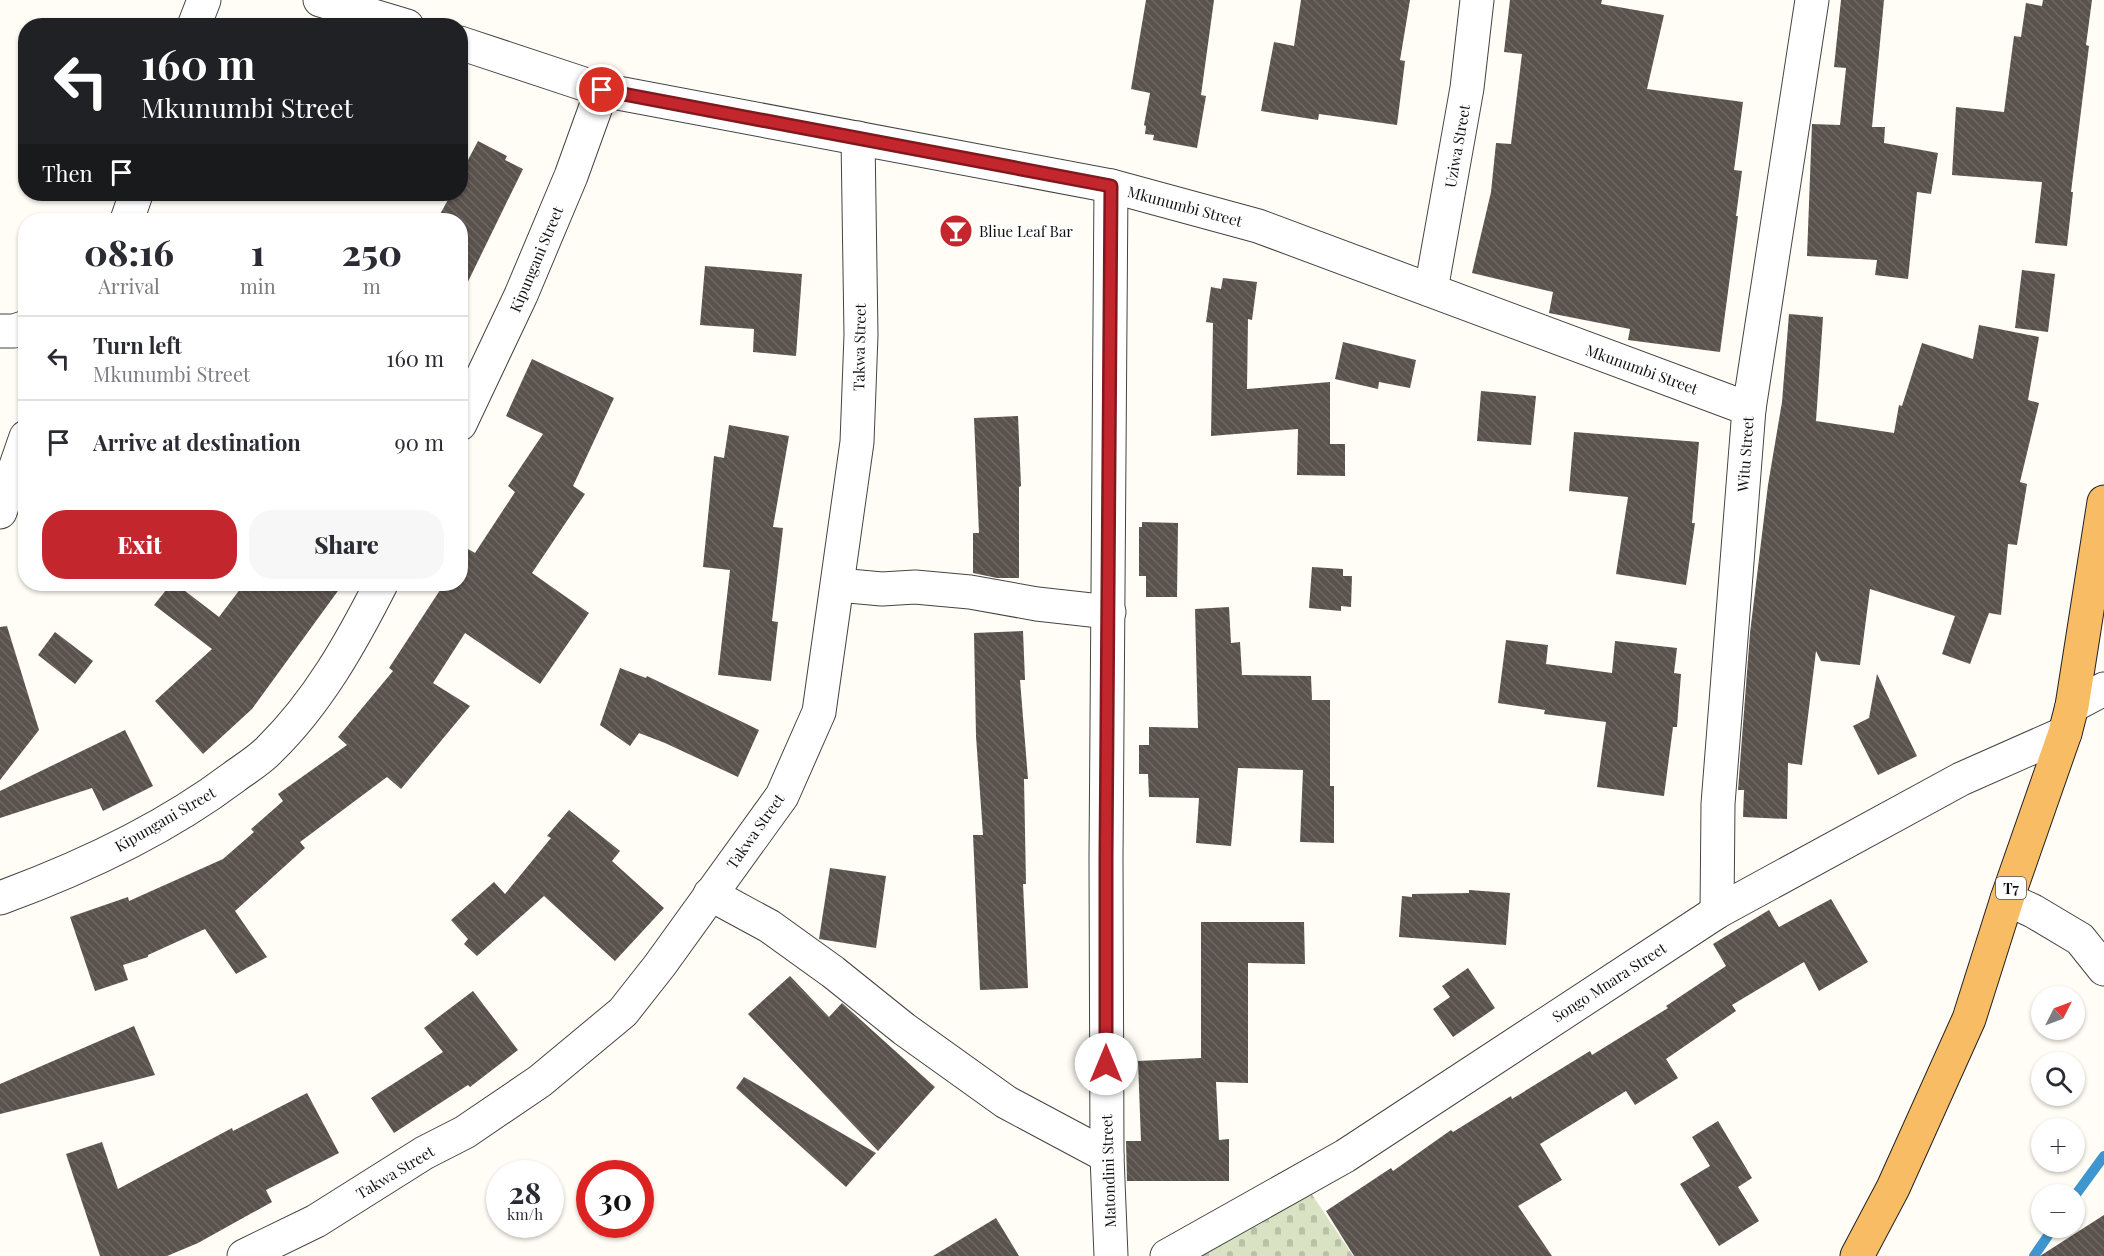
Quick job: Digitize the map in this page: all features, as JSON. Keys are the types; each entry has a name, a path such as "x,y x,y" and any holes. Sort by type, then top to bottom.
{"highway":[{"name":"T7","path":"1857,1256 1893,1188 1968,1019 2068,720 2104,502"}],"street":[{"path":"197,18 204,0"},
{"path":"320,0 380,18"},
{"name":"Uziwa Street","path":"1431,290 1467,88 1477,0"},
{"name":"Witu Street","path":"1716,912 1718,804 1749,409 1812,0"},
{"name":"Mkunumbi Street","path":"468,46 602,90 1111,186 1258,226 1749,409"},
{"name":"Kipungani Street","path":"468,407 530,273 571,176 602,90"},
{"name":"Takwa Street","path":"244,1256 316,1221 424,1153 465,1132 540,1081 623,1012 782,796 819,712 857,442 861,335 858,138"},
{"name":"Matondini Street","path":"1111,186 1106,858 1107,1156 1111,1256"},
{"path":"0,331 18,330"},
{"path":"0,512 18,460"},
{"path":"838,585 882,589 915,587 970,592 1037,604 1109,612"},
{"name":"Kipungani Street","path":"0,898 119,847 201,802 269,750 318,694 377,591"},
{"name":"Songo Mnara Street","path":"1167,1256 1345,1156 1716,912 2068,720 2104,690"},
{"path":"710,894 769,926 833,972 904,1029 1006,1102 1107,1156"},
{"path":"2007,899 2033,911 2080,939 2104,969"}],"green space":[{"path":"1303,1181 1353,1256 1191,1256"}],"building":[{"path":"1146,0 1214,0 1201,95 1206,96 1197,148 1153,140 1154,135 1145,134 1146,126 1144,125 1150,93 1131,89"},
{"path":"1301,0 1410,0 1400,60 1405,61 1397,125 1319,114 1318,120 1261,111 1274,42 1294,46"},
{"path":"1510,0 1602,0 1601,4 1664,15 1647,89 1743,102 1734,170 1742,171 1736,216 1738,216 1720,352 1628,340 1630,329 1549,313 1553,292 1472,273 1491,192 1496,143 1511,144 1522,54 1504,52"},
{"path":"1841,0 1884,0 1872,127 1885,127 1884,143 1938,153 1931,194 1917,192 1908,279 1875,275 1877,260 1807,256 1812,124 1840,125 1846,68 1834,67"},
{"path":"2043,0 2092,0 2067,246 2035,243 2042,182 1952,175 1956,107 2004,112 2014,36 2021,37 2026,3 2042,6"},
{"path":"478,141 507,156 505,160 523,169 468,282 468,213 441,213 447,201 468,201 468,160"},
{"path":"705,266 802,274 796,356 753,352 754,329 700,325"},
{"path":"2022,270 2055,274 2048,332 2015,328"},
{"path":"1223,278 1257,282 1252,320 1248,319 1247,389 1330,382 1330,444 1345,444 1345,476 1297,475 1298,429 1211,436 1213,323 1206,322 1211,287 1221,289"},
{"path":"1789,314 1823,317 1816,421 1894,433 1899,405 1902,406 1922,343 1973,359 1979,325 2039,337 2028,400 2039,403 2020,482 2027,484 2017,545 2008,544 2001,615 1989,613 1970,664 1942,654 1955,616 1870,589 1860,665 1821,661 1816,651 1802,765 1788,763 1787,819 1743,817 1744,790 1738,790 1750,633 1768,485 1782,402"},
{"path":"1343,342 1416,360 1410,388 1379,382 1378,389 1335,379"},
{"path":"532,359 614,398 573,486 585,494 532,573 589,613 540,684 465,633 433,683 470,706 401,789 387,777 300,842 305,848 235,911 267,957 236,974 205,929 148,957 123,965 128,980 95,991 70,917 128,897 129,901 223,859 254,832 251,829 283,801 278,794 347,745 338,737 393,671 389,668 439,591 468,591 468,549 475,553 515,492 508,486 543,434 506,416"},
{"path":"1481,391 1536,396 1531,445 1477,441"},
{"path":"1018,416 1021,486 1019,487 1019,578 997,578 973,573 973,533 979,533 974,418"},
{"path":"729,425 789,436 773,527 783,528 772,621 778,622 771,681 718,675 730,570 703,567 714,456 724,458"},
{"path":"1574,432 1699,442 1692,523 1695,523 1686,585 1616,574 1628,497 1569,491"},
{"path":"1142,522 1178,523 1177,597 1146,597 1146,576 1139,576 1139,527 1142,527"},
{"path":"1312,567 1343,569 1343,576 1352,576 1351,607 1341,606 1341,611 1309,608"},
{"path":"165,591 185,591 219,617 239,591 338,591 252,709 203,754 155,701 212,649 154,605"},
{"path":"1229,607 1231,643 1240,642 1242,675 1311,676 1312,700 1330,700 1330,786 1334,786 1334,843 1300,842 1303,770 1238,768 1231,846 1196,843 1199,798 1149,797 1148,774 1139,774 1139,745 1149,745 1149,727 1198,728 1195,609"},
{"path":"7,626 39,730 0,780 0,627"},
{"path":"1023,631 1025,680 1020,680 1028,779 1024,779 1026,884 1023,884 1028,988 980,990 973,835 983,835 976,736 974,633"},
{"path":"55,632 93,661 75,684 38,655"},
{"path":"1506,640 1548,645 1546,664 1612,673 1615,641 1677,648 1674,673 1681,674 1677,727 1673,727 1664,796 1597,787 1606,722 1544,714 1545,710 1498,703"},
{"path":"620,668 646,678 647,676 759,730 738,777 639,733 630,746 600,725"},
{"path":"1877,674 1917,756 1878,775 1853,726 1869,718"},
{"path":"125,730 153,786 103,811 92,788 0,818 0,791"},
{"path":"569,810 620,851 612,861 664,908 615,961 544,896 477,956 464,944 468,939 451,920 494,882 505,894 551,838 547,836"},
{"path":"830,868 886,876 876,948 819,939"},
{"path":"1469,890 1510,893 1506,945 1399,937 1402,896 1469,893"},
{"path":"1831,899 1868,962 1819,991 1804,962 1732,1005 1736,1011 1666,1059 1678,1078 1635,1105 1626,1091 1540,1144 1562,1180 1518,1206 1552,1256 1354,1256 1326,1211 1391,1168 1393,1171 1451,1130 1453,1132 1511,1096 1512,1099 1590,1051 1592,1055 1668,1008 1666,1006 1726,966 1713,944 1769,910 1779,927"},
{"path":"1201,922 1304,922 1305,964 1248,963 1248,1083 1216,1082 1219,1140 1229,1139 1229,1181 1127,1181 1126,1141 1141,1141 1138,1061 1201,1058"},
{"path":"1468,968 1495,1008 1453,1037 1433,1009 1450,997 1442,986"},
{"path":"790,976 829,1017 842,1003 935,1087 878,1151 748,1014"},
{"path":"473,991 518,1050 470,1087 468,1085 394,1133 371,1098 443,1052 424,1028"},
{"path":"134,1026 155,1075 0,1114 0,1084"},
{"path":"744,1077 876,1153 846,1187 736,1088"},
{"path":"307,1093 339,1153 266,1190 272,1202 198,1243 167,1256 100,1256 66,1154 102,1142 118,1189 232,1128 233,1131"},
{"path":"1718,1121 1752,1178 1738,1187 1759,1221 1719,1246 1680,1184 1710,1166 1692,1137"},
{"path":"2104,1215 2104,1256 2040,1256 2068,1238 2085,1238 2085,1227"},
{"path":"996,1218 1019,1256 933,1256"}],"waterway":[{"path":"2084,1184 2104,1156"},
{"path":"2034,1256 2046,1238"}],"place":[{"name":"Bliue Leaf Bar","path":"956,231"}],"route":[{"path":"602,90 1111,186 1106,1064"}]}
